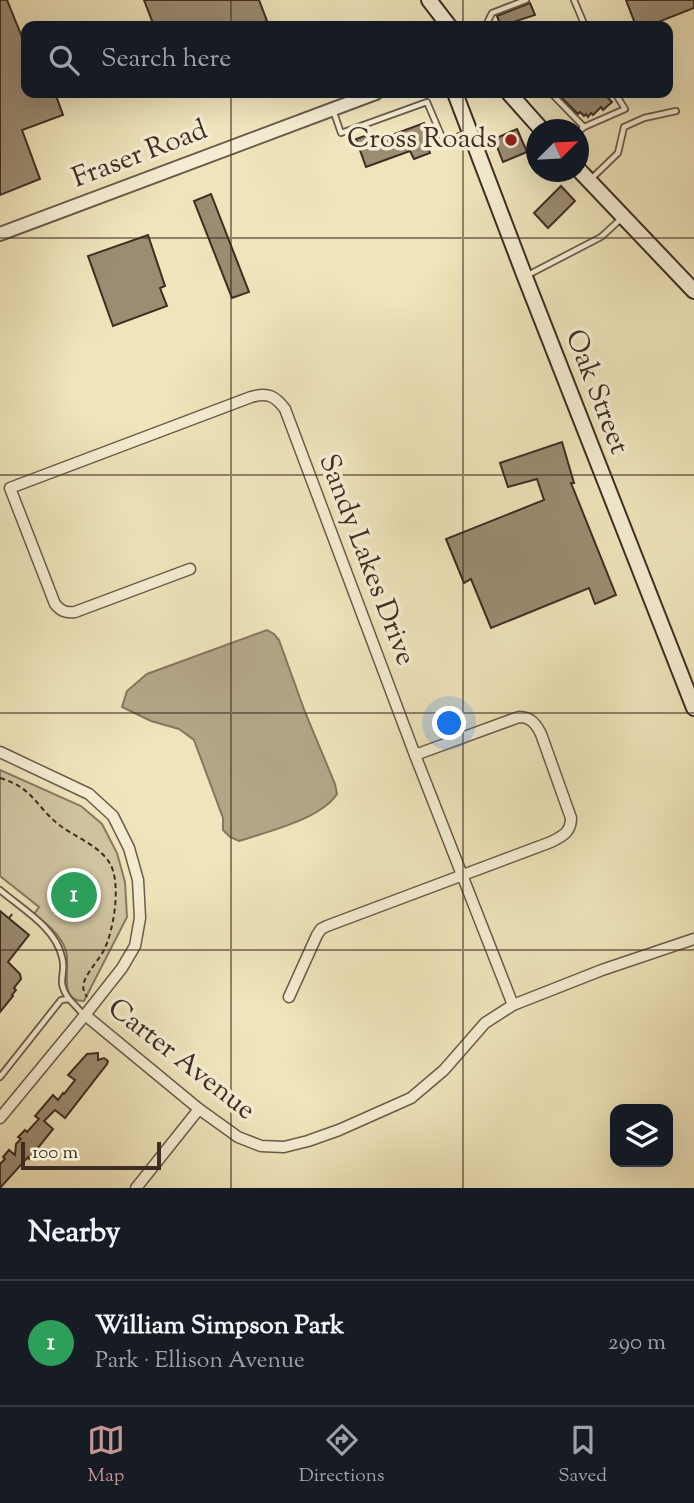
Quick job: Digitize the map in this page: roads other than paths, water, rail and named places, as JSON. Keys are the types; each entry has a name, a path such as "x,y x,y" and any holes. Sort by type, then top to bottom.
{"main road":[{"path":"429,0 445,21"},
{"name":"Oak Street","path":"457,98 694,708"},
{"path":"513,98 532,119"},
{"path":"589,180 694,291"}],"street":[{"name":"Fraser Road","path":"0,234 362,98"},
{"name":"Sandy Lakes Drive","path":"190,569 66,613 59,610 55,604 5,490 251,397 268,395 278,400 285,409 415,755 513,1005"},
{"path":"289,997 321,929 551,842 568,832 572,818 541,734 531,720 519,717 415,755"},
{"path":"0,752 89,794 113,816 130,848 138,880 140,918 135,946 122,968 0,1118"},
{"name":"Carter Avenue","path":"85,1015 199,1109 238,1137 261,1146 284,1147 339,1130 411,1098 444,1070 485,1023 513,1005 602,970 694,939"},
{"path":"136,1188 199,1109"}],"lane":[{"path":"488,21 492,13 526,0"},
{"path":"574,0 583,21"},
{"path":"556,98 576,119"},
{"path":"589,125 625,109 618,98"},
{"path":"332,109 341,133 427,102 444,142 470,132"},
{"path":"589,180 618,153 624,127 644,118 676,111"},
{"path":"525,277 601,237 623,217"},
{"path":"0,890 53,935 63,958 61,988 85,1015"},
{"path":"0,1077 61,1000 69,999"}],"place":[{"name":"Cross Roads","path":"511,140"},
{"name":"William Simpson Park","path":"74,895"}]}
